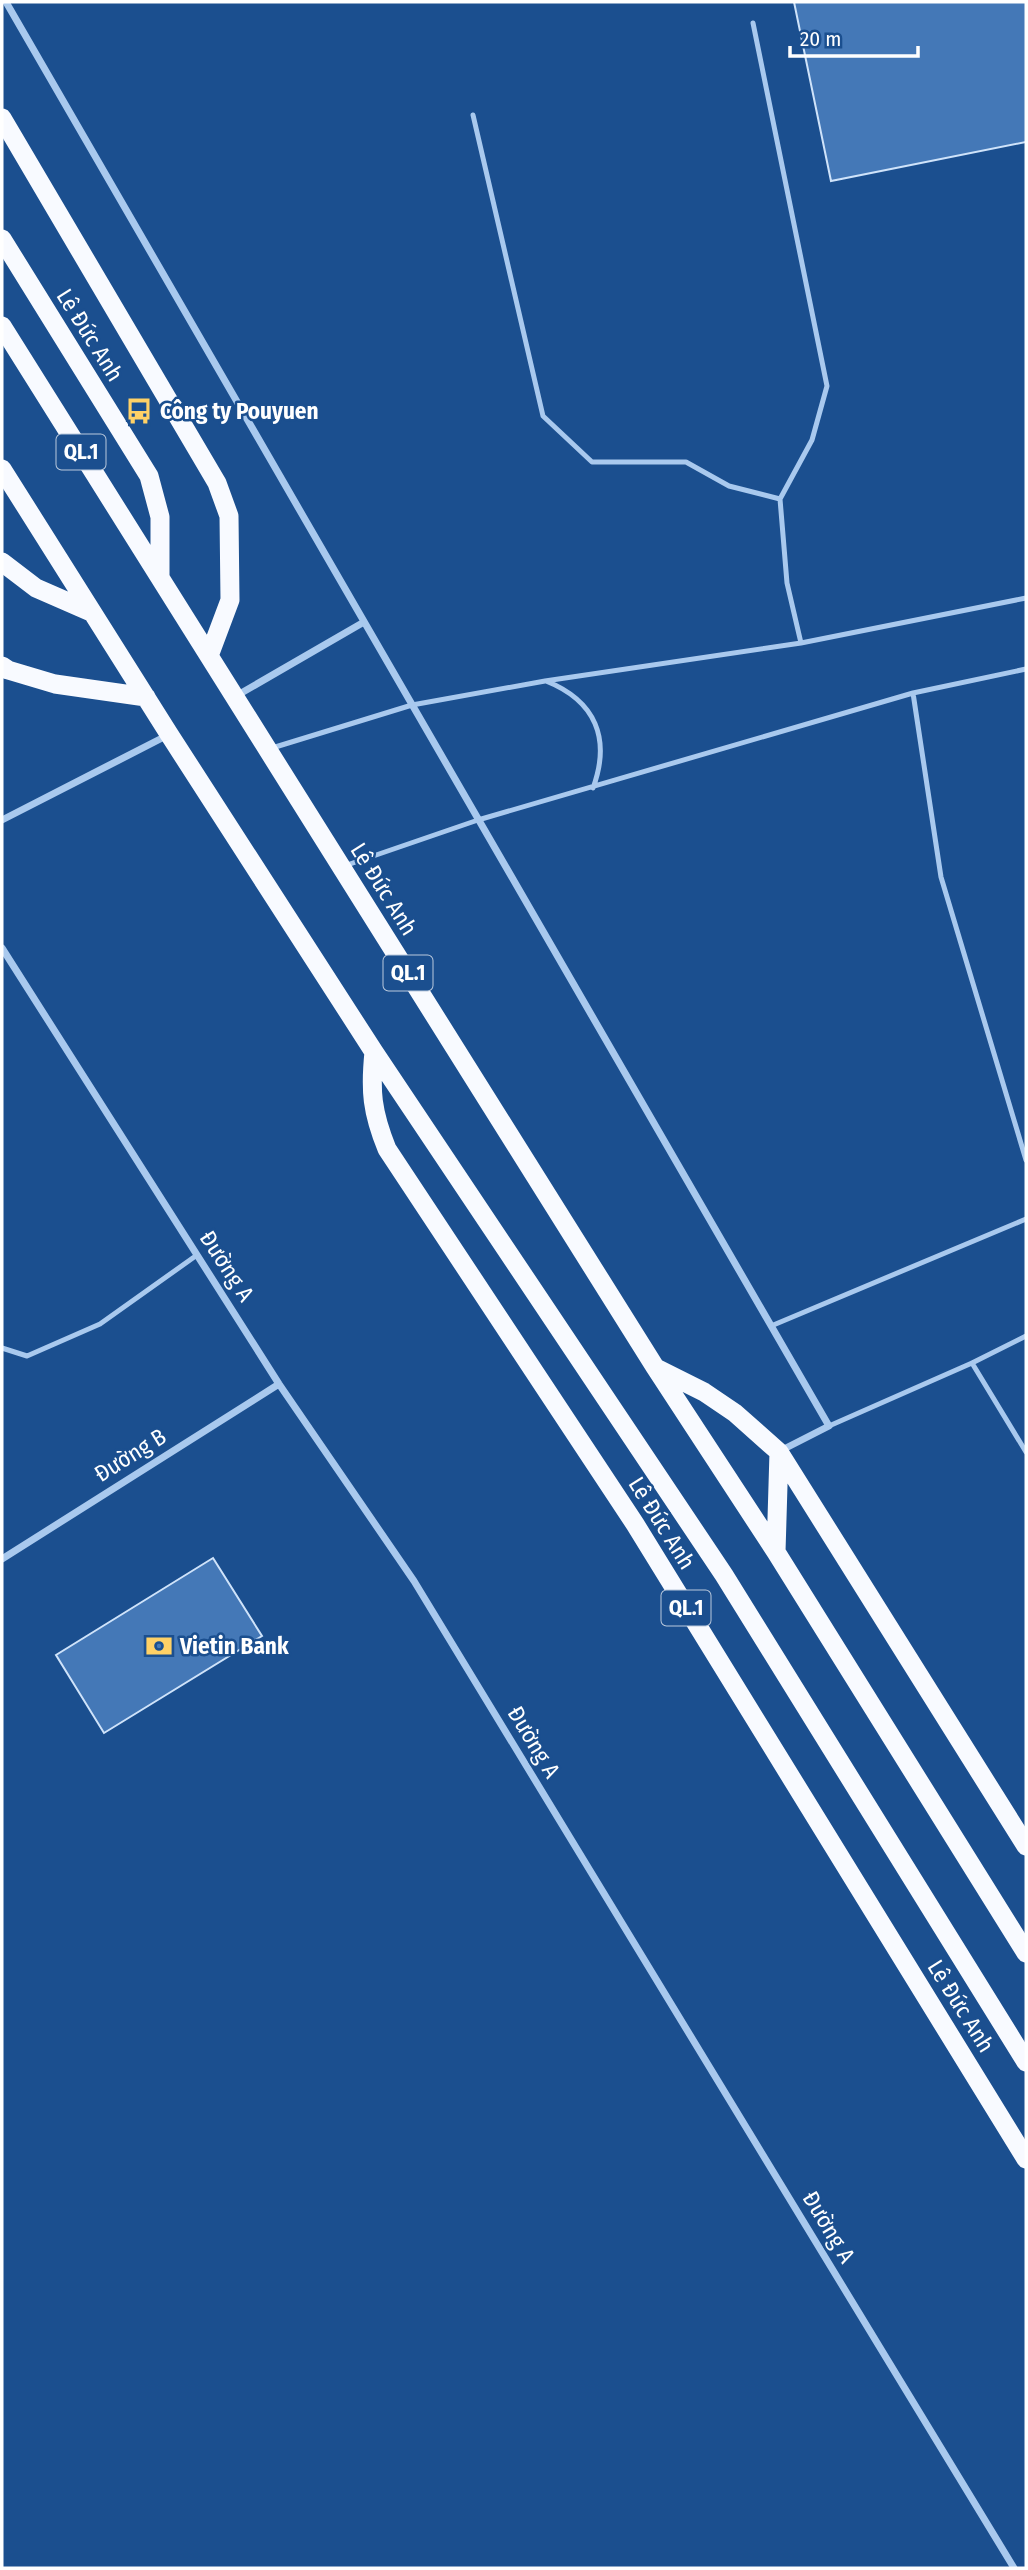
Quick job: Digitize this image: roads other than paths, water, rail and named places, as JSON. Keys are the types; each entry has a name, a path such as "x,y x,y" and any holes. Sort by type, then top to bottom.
{"highway":[{"path":"2,118 217,483 229,516 230,600 209,656"},
{"name":"Lê Đức Anh","path":"2,239 149,476 160,517 160,579"},
{"name":"Lê Đức Anh","path":"2,326 1026,1953"},
{"name":"Lê Đức Anh","path":"2,469 374,1052 724,1576 1026,2062"},
{"path":"2,562 36,588 91,612"},
{"path":"2,666 55,684 146,698"},
{"name":"Lê Đức Anh","path":"374,1052 371,1083 375,1120 387,1149 635,1524 1026,2159"},
{"name":"Lê Đức Anh","path":"655,1367 714,1399 779,1452 1026,1846"},
{"path":"776,1552 779,1452"}],"street":[{"path":"6,2 829,1426 779,1452"},
{"path":"235,697 364,622"},
{"path":"2,820 169,734"},
{"name":"Đường A","path":"2,948 279,1384 414,1581 1014,2568"},
{"name":"Đường B","path":"2,1559 279,1384"}],"lane":[{"path":"753,23 827,386 811,440 780,499 787,583 801,643"},
{"path":"473,115 543,416 592,462 686,462 729,486 780,499"},
{"path":"268,749 412,705 545,681 801,643 1026,598"},
{"path":"342,867 478,820 913,692 1026,669"},
{"path":"545,681 576,697 595,724 600,739 601,756 593,788"},
{"path":"913,692 941,877 1026,1160"},
{"path":"771,1326 1026,1219"},
{"path":"2,1348 27,1356 100,1324 197,1255"},
{"path":"829,1426 972,1363 1026,1336"},
{"path":"972,1363 1026,1452"}],"place":[{"name":"Công ty Pouyuen","path":"139,411"},
{"name":"Vietin Bank","path":"159,1646"}]}
